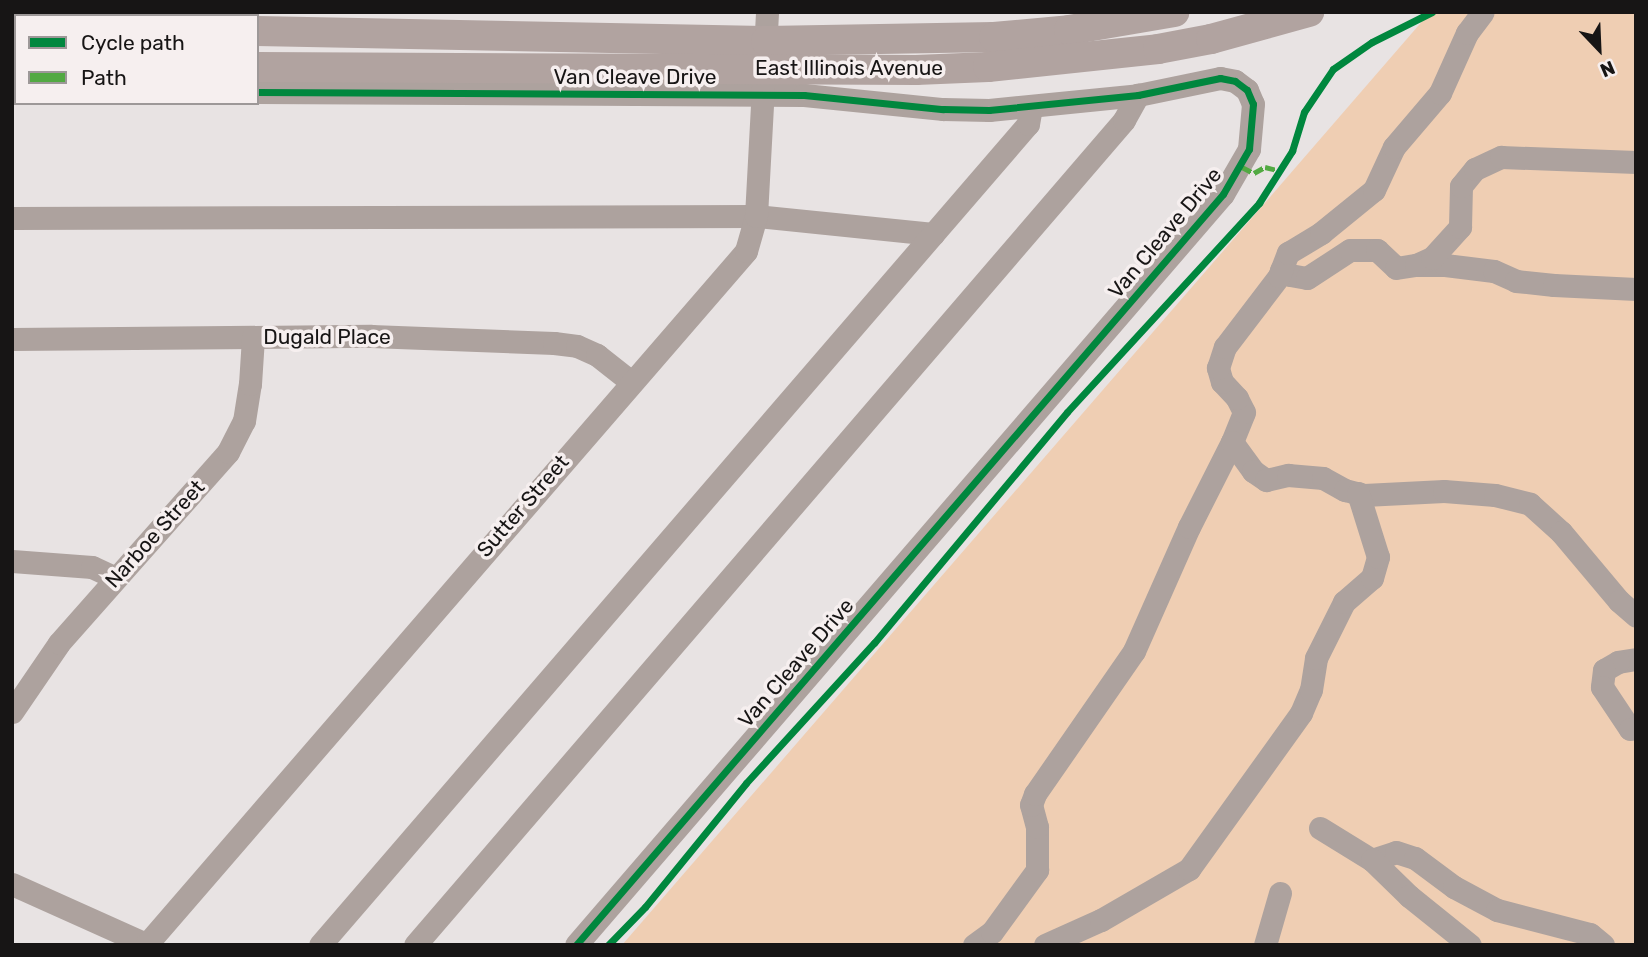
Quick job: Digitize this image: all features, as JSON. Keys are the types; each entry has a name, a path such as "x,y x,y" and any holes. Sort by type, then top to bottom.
{"main road":[{"name":"East Illinois Avenue","path":"259,31 766,40 994,37 1069,30 1174,12"},
{"name":"East Illinois Avenue","path":"259,67 766,40 916,70 1068,61 1211,39 1309,12"}],"street":[{"path":"756,12 766,40"},
{"path":"974,945 992,932 1037,870 1038,840 1031,805 1035,794 1134,651 1189,527 1232,442 1244,412 1237,398 1222,382 1217,368 1226,347 1282,270 1288,253 1321,233 1374,190 1394,147 1440,93 1467,33 1483,12"},
{"name":"Van Cleave Drive","path":"259,92 766,40 804,96 943,109 1031,107 1138,95 1220,78 1235,81 1247,90 1253,104 1253,131 1242,167 1223,194 576,945"},
{"name":"Sutter Street","path":"147,944 630,381 746,251 756,216 766,40"},
{"path":"415,945 1124,120 1138,95"},
{"path":"320,945 1028,124 1031,107"},
{"path":"1416,265 1442,249 1460,227 1461,186 1475,169 1501,156 1636,162"},
{"path":"12,218 756,216 933,234"},
{"path":"1282,270 1290,275 1307,278 1350,250 1377,250 1396,268 1445,265 1494,271 1516,281 1636,289"},
{"name":"Dugald Place","path":"12,339 372,336 554,343 577,346 597,355 630,381"},
{"name":"Narboe Street","path":"12,712 59,643 228,452 244,421 253,337"},
{"path":"1232,442 1253,471 1266,480 1288,475 1322,478 1358,494 1444,491 1495,495 1530,504 1561,533 1619,601 1636,616"},
{"path":"1045,945 1101,920 1189,869 1301,713 1311,690 1316,658 1344,602 1372,578 1378,557 1358,494"},
{"path":"12,561 92,566 116,578"},
{"path":"1636,659 1618,662 1604,670 1601,687 1630,729 1636,729"},
{"path":"1320,828 1371,860 1470,945"},
{"path":"1371,860 1396,852 1415,858 1454,887 1497,909 1590,934 1603,945"},
{"path":"12,884 147,944"},
{"path":"1265,945 1280,893"}],"shaded area":[{"path":"1434,12 1636,12 1636,945 622,945 1425,18"}],"marked path":[{"path":"1242,167 1254,173 1265,167 1281,171"}],"cycle path":[{"path":"608,945 645,907 746,783 874,643 1067,412 1259,203 1292,151 1304,112 1333,69 1372,42 1432,12"},
{"path":"259,92 804,95 943,109 989,110 1138,95 1220,78 1235,81 1247,90 1253,104 1249,149 1223,194 576,945"}]}
